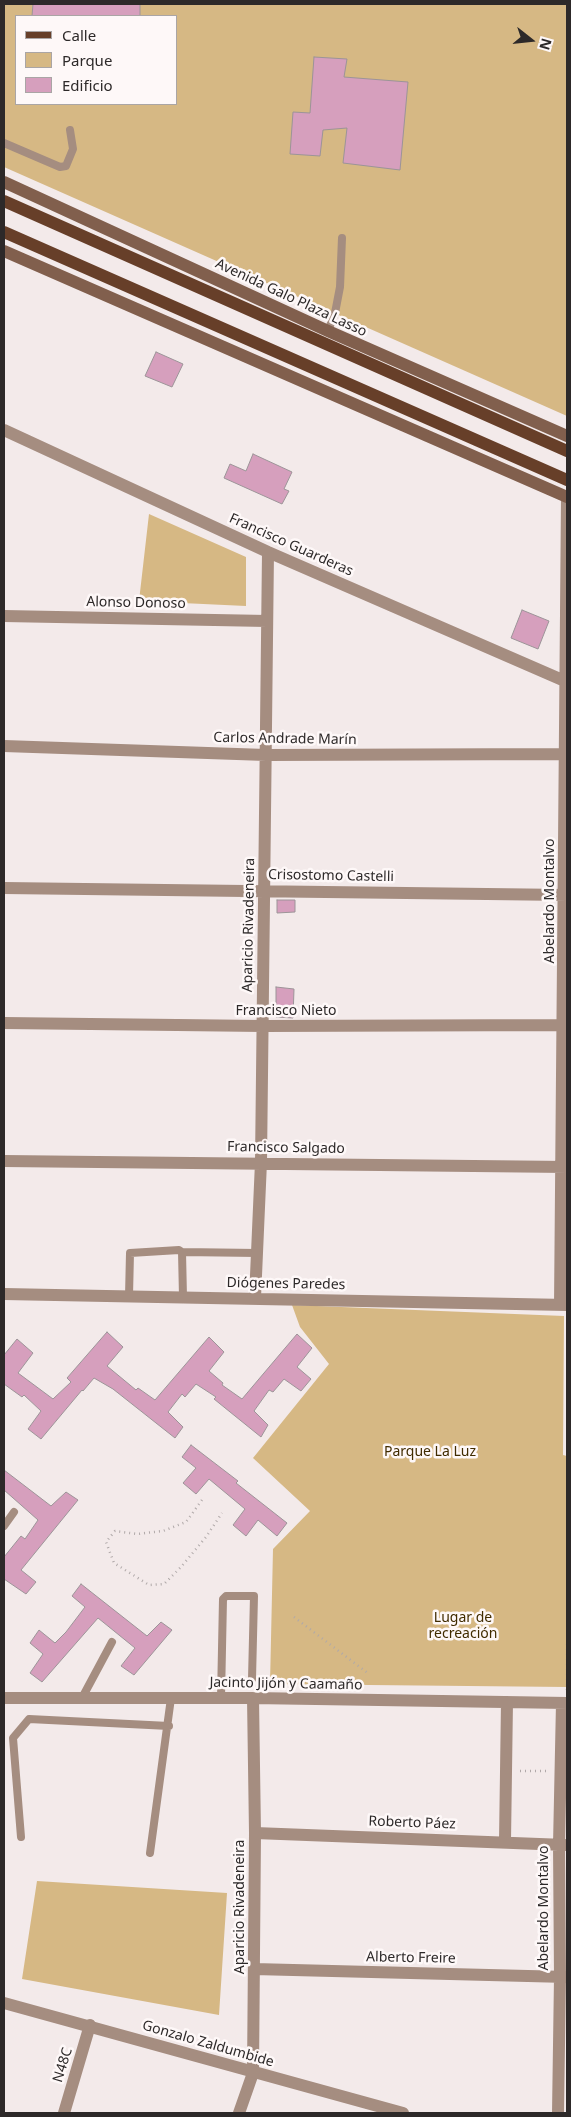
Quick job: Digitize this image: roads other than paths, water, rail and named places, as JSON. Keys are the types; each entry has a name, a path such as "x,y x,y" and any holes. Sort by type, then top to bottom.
{"main road":[{"name":"Avenida Galo Plaza Lasso","path":"4,182 328,331 567,436"},
{"name":"Avenida Galo Plaza Lasso","path":"4,201 567,451"},
{"path":"4,232 567,480"},
{"path":"4,251 567,497"}],"street":[{"name":"Francisco Guarderas","path":"4,430 268,552 566,682"},
{"name":"Abelardo Montalvo","path":"564,1305 567,497"},
{"name":"Aparicio Rivadeneira","path":"255,1298 261,1162 268,552"},
{"name":"Alonso Donoso","path":"4,616 268,620"},
{"name":"Carlos Andrade Marín","path":"4,746 266,755 565,754"},
{"name":"Crisostomo Castelli","path":"4,888 566,895"},
{"name":"Francisco Nieto","path":"4,1023 263,1026 566,1025"},
{"name":"Francisco Salgado","path":"4,1161 261,1162 564,1167"},
{"name":"Diógenes Paredes","path":"4,1294 564,1305"},
{"name":"Jacinto Jijón y Caamaño","path":"4,1698 253,1698 507,1702 565,1700"},
{"name":"Aparicio Rivadeneira","path":"239,2113 253,2073 255,1833 253,1698"},
{"name":"Abelardo Montalvo","path":"558,2113 564,1977 565,1700"},
{"path":"505,1841 507,1702"},
{"name":"Roberto Páez","path":"255,1833 505,1841 563,1845"},
{"name":"Alberto Freire","path":"254,1969 564,1977"},
{"name":"Gonzalo Zaldumbide","path":"4,2003 90,2025 253,2073 404,2113"},
{"name":"N48C","path":"64,2113 90,2025"}],"lane":[{"path":"4,143 60,167 66,166 74,149 70,130"},
{"path":"328,331 335,313 340,287 342,238"},
{"path":"129,1296 130,1253 179,1250 182,1252 257,1253"},
{"path":"182,1252 183,1297"},
{"path":"4,1526 14,1512"},
{"path":"221,1698 223,1599 226,1596 254,1596 252,1679"},
{"path":"82,1698 112,1642"},
{"path":"150,1853 171,1698"},
{"path":"21,1837 14,1738 29,1719 168,1726"}],"park label":[{"name":"Parque La Luz","path":"430,1452"},
{"name":"Lugar de recreación","path":"463,1626"}]}
